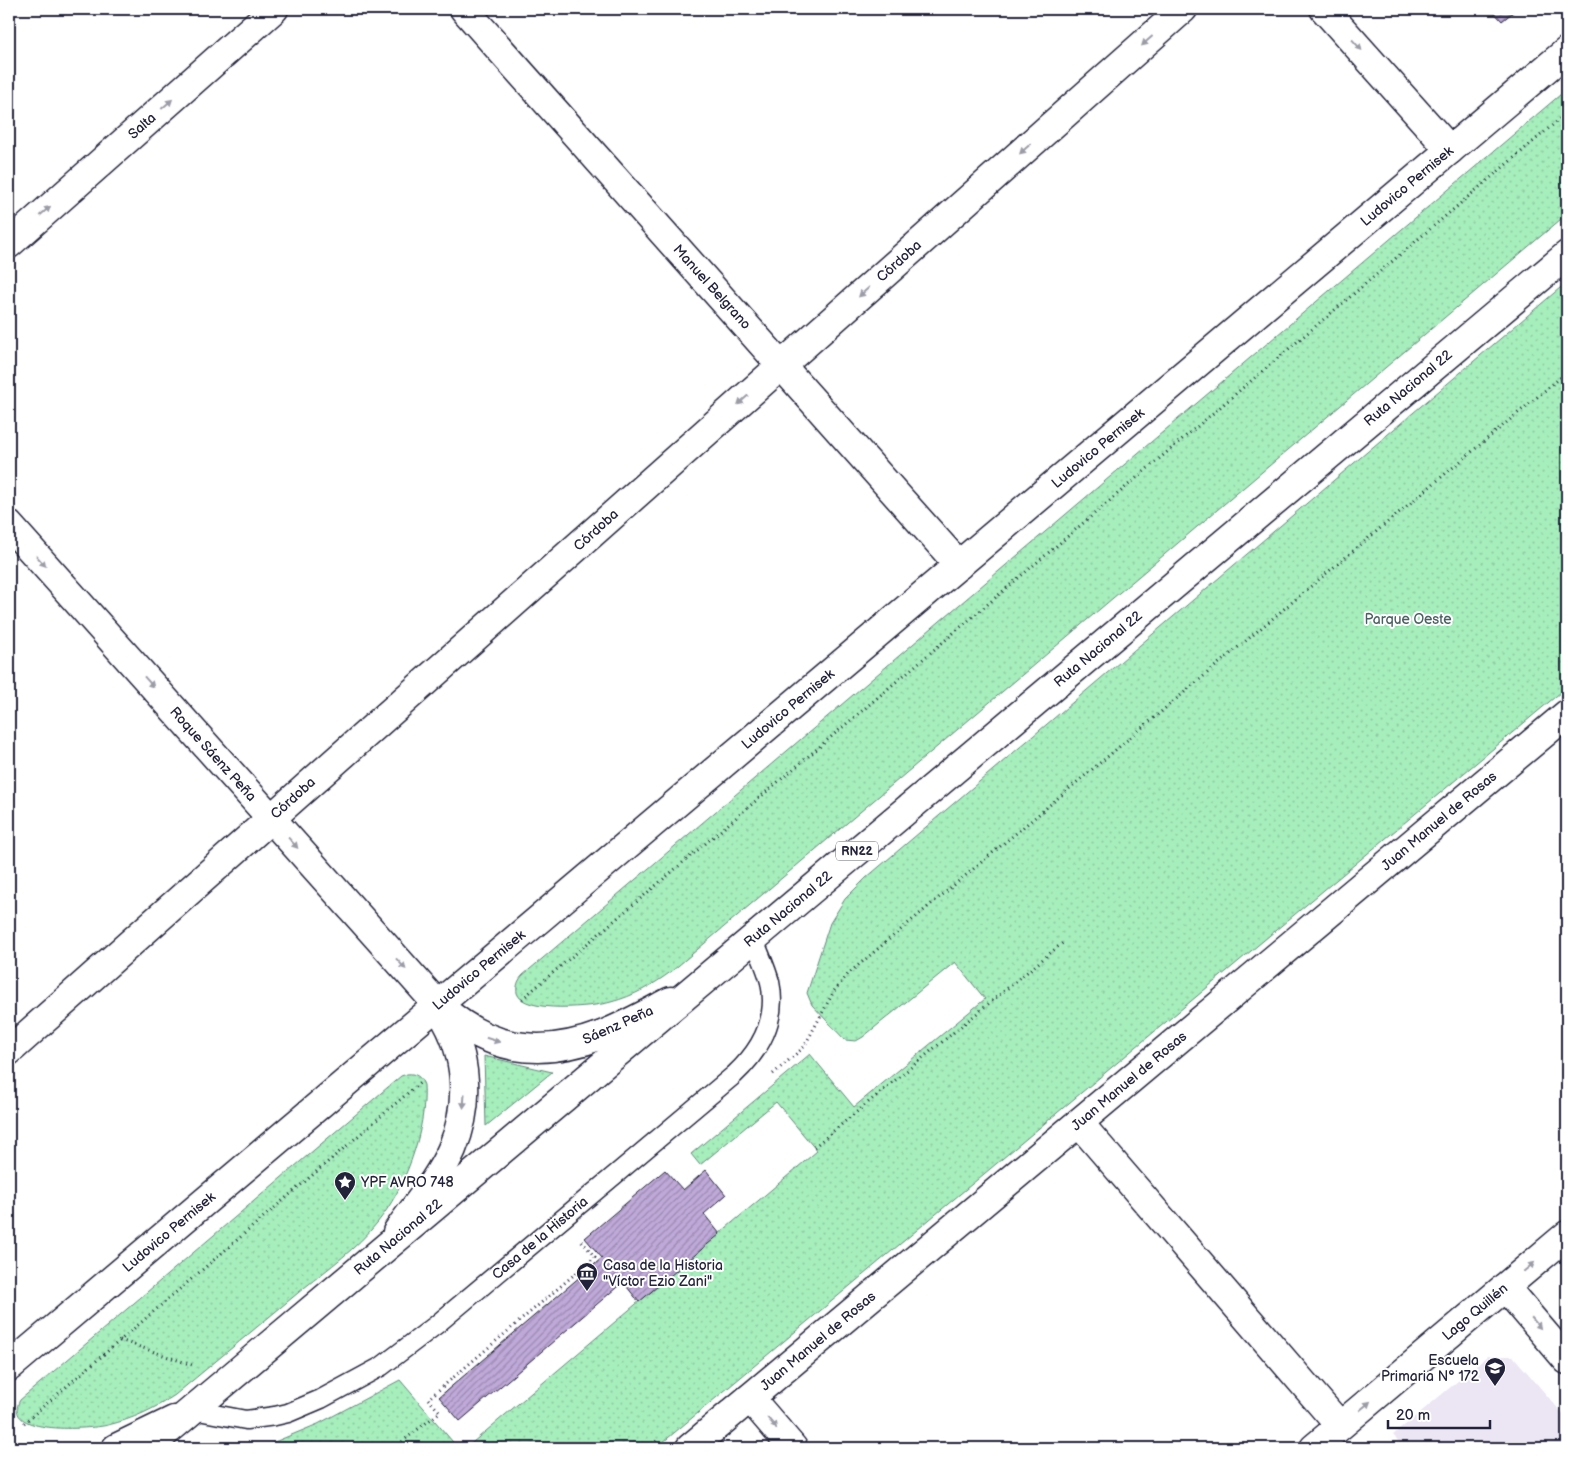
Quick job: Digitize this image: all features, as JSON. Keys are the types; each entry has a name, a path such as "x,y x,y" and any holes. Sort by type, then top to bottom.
{"main road":[{"name":"Salta","path":"9,244 274,9"},
{"name":"Manuel Belgrano","path":"464,9 959,565"},
{"name":"Córdoba","path":"9,1051 1183,9"},
{"path":"1324,9 1450,150"},
{"name":"Ludovico Pernisek","path":"9,1367 1567,51"},
{"name":"Ruta Nacional 22","path":"147,1448 1567,255"},
{"name":"Roque Sáenz Peña","path":"9,524 438,1005"},
{"name":"Juan Manuel de Rosas","path":"690,1448 1567,714"},
{"name":"Sáenz Peña","path":"438,1005 468,1029 490,1039 526,1047 552,1047 578,1043 603,1035 690,992"},
{"path":"384,1249 439,1172 452,1150 463,1112 464,1074 460,1050 452,1029 438,1005"},
{"path":"1079,1123 1340,1426"},
{"name":"Lago Quillén","path":"1314,1448 1567,1235"},
{"path":"1505,1287 1567,1360"},
{"path":"750,1398 793,1448"},
{"path":"116,1448 193,1410"}],"lane":[{"name":"Casa de la Historia","path":"193,1410 230,1418 261,1419 288,1413 321,1399 382,1366 436,1325 513,1261 734,1075 756,1052 768,1025 771,997 766,970 754,939"}],"path":[{"path":"522,999 1567,113"},
{"path":"767,1079 804,1048 830,998 849,973 1567,372"},
{"path":"814,1147 1065,941"},
{"path":"24,1423 422,1081"},
{"path":"394,1448 440,1412 428,1398 595,1257 580,1239 587,1233"},
{"path":"120,1340 196,1367"}],"shaded area":[{"name":"Escuela Primaria N° 172","path":"1488,1356 1513,1356 1567,1419 1567,1448 1394,1448 1400,1443 1393,1435"}],"green space":[{"path":"1567,89 1567,214 672,971 635,993 619,1000 602,1004 560,1007 532,1004 522,1000 517,993 517,988 523,975"},
{"name":"Parque Oeste","path":"1567,282 1567,687 656,1448 466,1448 817,1151 776,1102 700,1165 691,1154 810,1054 854,1107 985,999 955,962 863,1037 856,1041 845,1040 812,1005 807,993 830,923 845,899 866,878"},
{"path":"484,1056 552,1072 486,1126"},
{"path":"407,1074 418,1076 424,1085 422,1120 418,1139 397,1193 377,1223 352,1249 175,1395 151,1409 135,1417 99,1427 51,1428 35,1425 23,1420 17,1412 20,1400 401,1076"},
{"path":"400,1380 458,1448 260,1448 318,1424"}],"building":[{"path":"1491,9 1517,9 1502,21"},
{"name":"Casa de la Historia \"Víctor Ezio Zani\"","path":"665,1170 683,1190 706,1170 726,1195 704,1214 720,1234 639,1302 623,1282 460,1421 439,1397 602,1258 585,1238"}],"place":[{"name":"YPF AVRO 748","path":"345,1201"},
{"name":"Casa de la Historia \"Víctor Ezio Zani\"","path":"587,1292"},
{"name":"Escuela Primaria N° 172","path":"1495,1387"}]}
